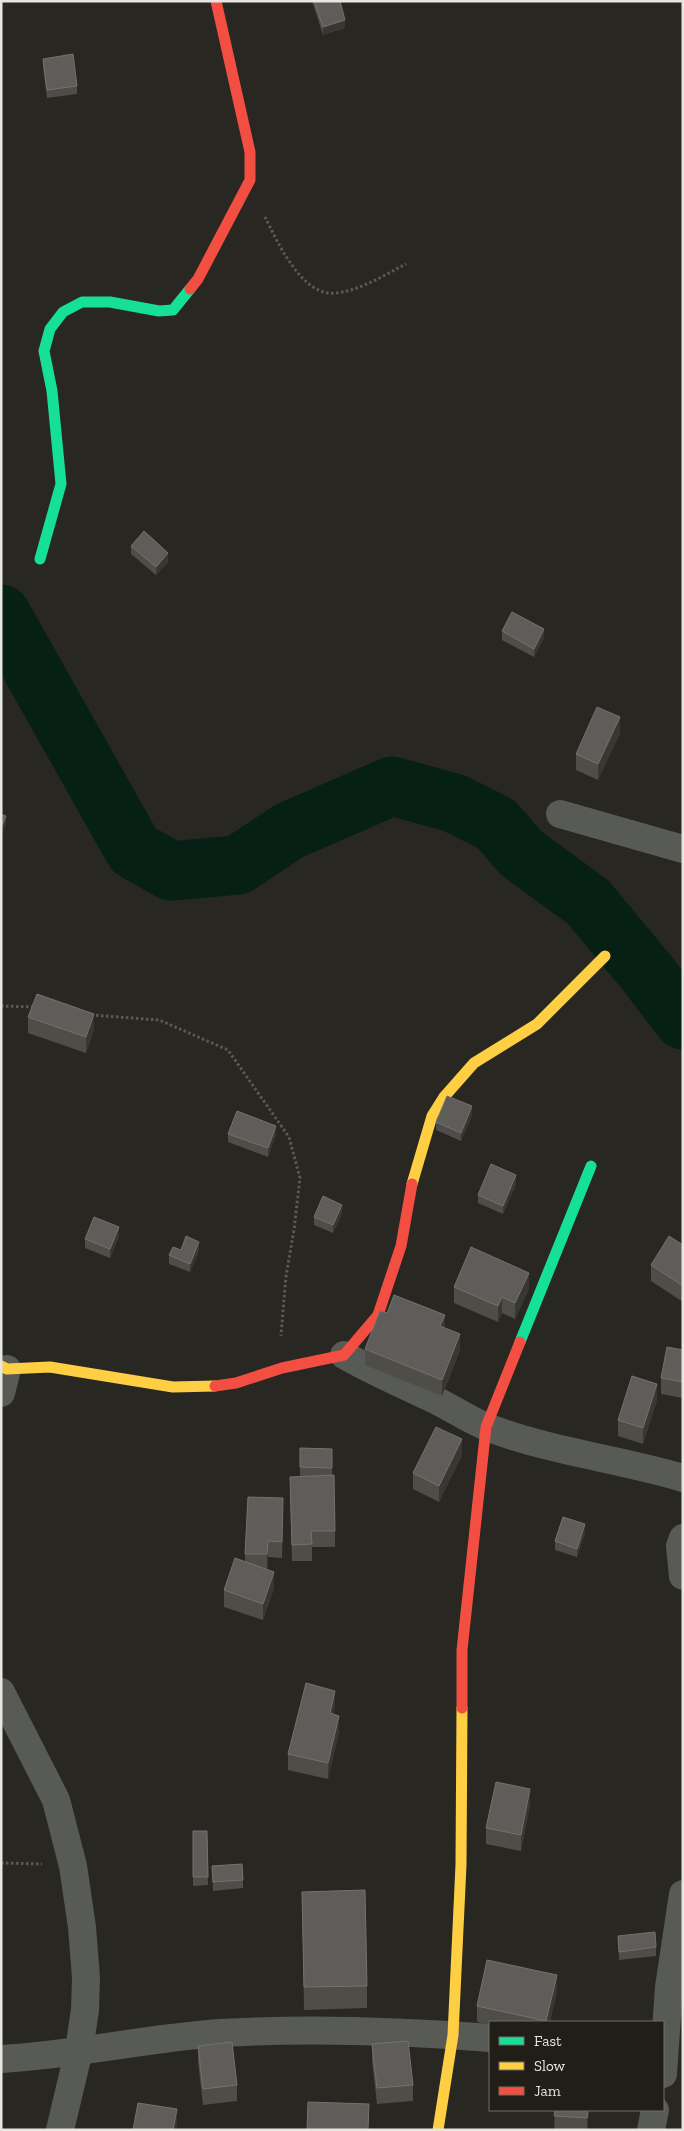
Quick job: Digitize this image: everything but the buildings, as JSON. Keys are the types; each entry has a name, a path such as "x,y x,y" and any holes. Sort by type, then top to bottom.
{"street":[{"path":"40,559 61,484 52,391 44,351 50,330 63,312 82,302 110,302 159,311 173,310 180,304 198,279 250,180 250,152 216,1"},
{"path":"560,814 683,850"},
{"path":"3,1376 50,1367 173,1387 236,1383 282,1368 344,1355 378,1315 402,1246 409,1194 425,1138 432,1116 444,1096 474,1063 537,1024 605,956"},
{"path":"438,2130 453,2035 461,1865 462,1650 486,1427 591,1166"},
{"path":"344,1355 379,1376 429,1397 486,1427 542,1444 634,1464 683,1478"},
{"path":"683,1538 680,1546 683,1576"},
{"path":"1,1692 56,1800 72,1866 82,1927 86,1978 79,2050 60,2130"},
{"path":"668,2067 669,1987 683,1894"},
{"path":"1,2059 157,2039 221,2033 307,2031 453,2035 489,2038"},
{"path":"651,2130 655,2111"}],"path":[{"path":"250,180 264,215 281,249 302,279 316,288 333,294 360,287 406,264"},
{"path":"1,1006 37,1007"},
{"path":"82,1014 159,1020 228,1050 289,1138 300,1178 281,1323 282,1368"},
{"path":"1,1863 72,1866"}],"waterway":[{"path":"1,614 134,850 171,871 238,865 289,831 392,786 454,803 496,824 521,853 588,902 683,1020"}],"traffic: fast":[{"path":"40,559 61,484 52,391 44,351 50,329 63,312 82,302 110,302 159,311 173,310 190,289"},
{"path":"520,1342 591,1166"}],"traffic: slow":[{"path":"412,1184 432,1116 444,1097 474,1063 537,1024 605,956"},
{"path":"1,1366 7,1369 50,1367 173,1387 215,1386"},
{"path":"438,2130 453,2035 461,1865 462,1708"}],"traffic: jam":[{"path":"190,289 198,279 250,180 250,152 216,1"},
{"path":"215,1386 236,1383 282,1368 344,1355 378,1315 401,1246 412,1184"},
{"path":"462,1708 462,1650 486,1427 520,1342"}]}
